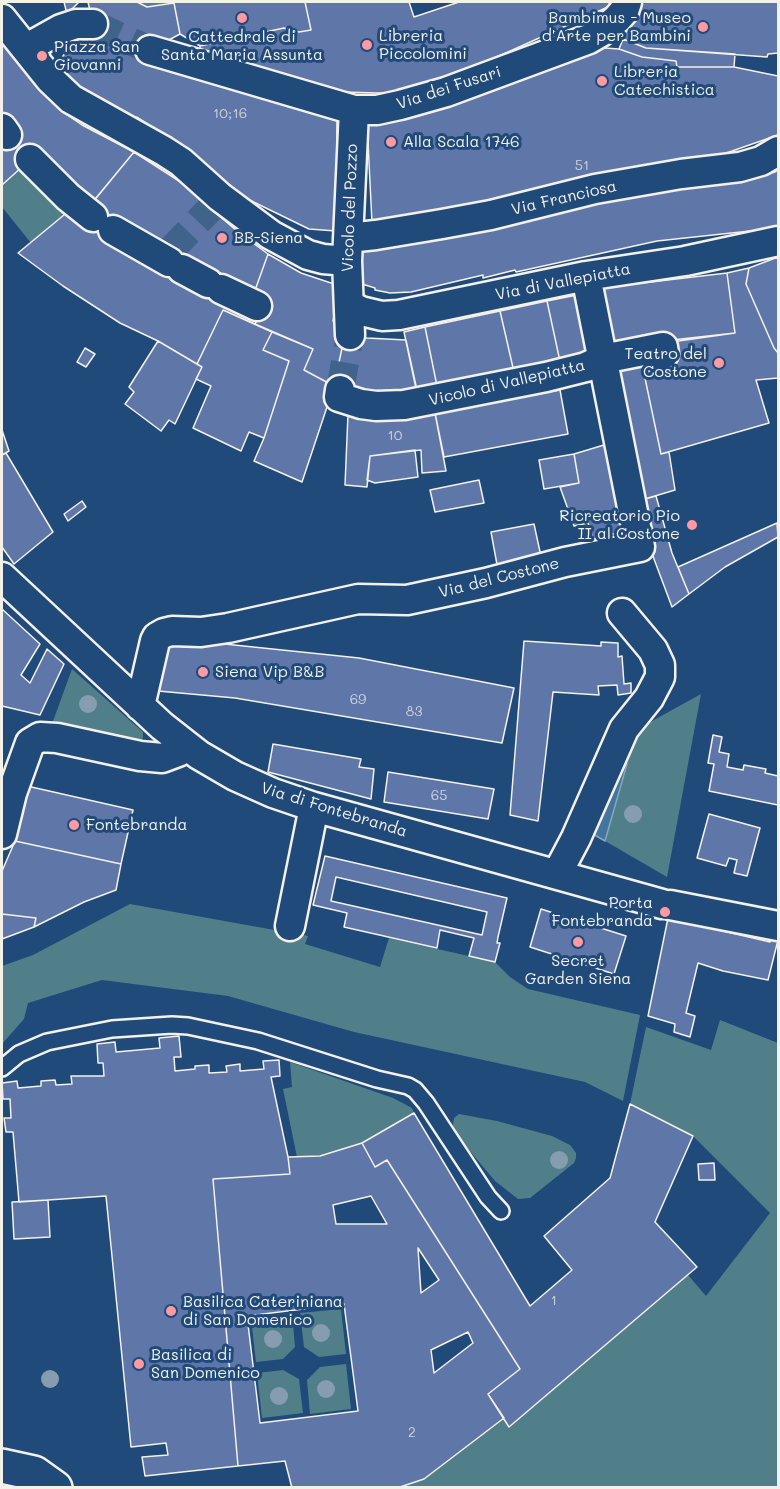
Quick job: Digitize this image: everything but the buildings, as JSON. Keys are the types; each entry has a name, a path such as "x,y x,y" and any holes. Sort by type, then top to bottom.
{"street":[{"name":"Via dei Fusari","path":"150,50 354,110 388,108 447,92 589,39 611,38 617,19 627,2"},
{"path":"2,19 27,48 61,29 76,24 93,24"},
{"name":"Via Franciosa","path":"27,48 50,79 71,99 181,162 215,203 299,250 323,259 376,235 491,215 595,189 740,166 761,161 778,151"},
{"name":"Vicolo del Pozzo","path":"349,305 348,249 354,110"},
{"path":"30,159 68,197 103,223 214,286 257,306"},
{"name":"Via di Vallepiatta","path":"349,305 361,311 382,316 399,315 586,276 685,261 778,241"},
{"name":"Via del Costone","path":"140,706 155,641 164,633 201,632 228,628 358,599 407,600 486,583 565,562 640,547 586,276"},
{"path":"349,305 350,335"},
{"name":"Vicolo di Vallepiatta","path":"339,390 339,397 361,404 404,405 546,376 586,367 603,359 663,347 664,354 654,356"},
{"name":"Via di Fontebranda","path":"2,578 186,746 224,770 257,786 314,807 666,905 778,926"},
{"path":"558,874 624,729 649,698 660,677 660,664 653,650 622,613"},
{"path":"2,834 7,793 30,743 40,737 57,738 140,756 162,758 186,746"},
{"path":"290,926 314,807"},
{"path":"2,1466 34,1473 55,1488"}],"lane":[{"path":"2,1068 19,1054 46,1042 112,1029 188,1026 258,1041 415,1090 488,1197 501,1211"}],"green space":[{"path":"23,166 70,210 31,243 2,207 2,185"},
{"path":"72,669 143,732 143,738 138,743 52,724"},
{"path":"701,694 667,877 605,841 627,764 618,762 634,731"},
{"path":"130,904 308,936 305,944 380,967 389,938 495,962 510,977 528,989 640,1015 623,1101 585,1082 354,1032 228,996 102,980 28,1003 24,1019 2,1044 2,966 33,955"},
{"path":"720,1020 778,1043 778,1487 397,1488 424,1479 504,1418 510,1426 688,1275 706,1296 770,1213 693,1136 630,1104 646,1027 711,1050"},
{"path":"290,1062 393,1098 412,1108 414,1113 362,1143 320,1156 297,1157 283,1089 292,1087"},
{"path":"459,1114 497,1121 552,1136 570,1145 576,1153 574,1163 530,1198 518,1199 495,1181 459,1138 453,1124 454,1118"},
{"path":"341,1309 346,1354 319,1357 304,1347 300,1313"},
{"path":"292,1313 295,1347 283,1359 256,1362 251,1318"},
{"path":"346,1364 351,1409 310,1414 307,1380 320,1367"},
{"path":"283,1370 299,1379 303,1413 262,1418 257,1373"}],"water":[{"path":"618,762 627,764 605,841 586,830"}],"tunnel":[{"path":"93,24 150,50"},
{"path":"169,252 210,209"},
{"path":"340,390 350,335"}],"place":[{"name":"Cattedrale di Santa Maria Assunta","path":"242,18"},
{"name":"Bambimus - Museo d'Arte per Bambini","path":"703,27"},
{"name":"Libreria Piccolomini","path":"367,45"},
{"name":"Piazza San Giovanni","path":"42,56"},
{"name":"Libreria Catechistica","path":"602,81"},
{"name":"Alla Scala 1746","path":"391,142"},
{"name":"BB-Siena","path":"222,238"},
{"name":"Teatro del Costone","path":"719,363"},
{"name":"Ricreatorio Pio II al Costone","path":"692,525"},
{"name":"Siena Vip B&B","path":"203,672"},
{"name":"Fontebranda","path":"74,825"},
{"name":"Porta Fontebranda","path":"665,912"},
{"name":"Secret Garden Siena","path":"578,942"},
{"name":"Basilica Cateriniana di San Domenico","path":"171,1311"},
{"name":"Basilica di San Domenico","path":"139,1364"}]}
